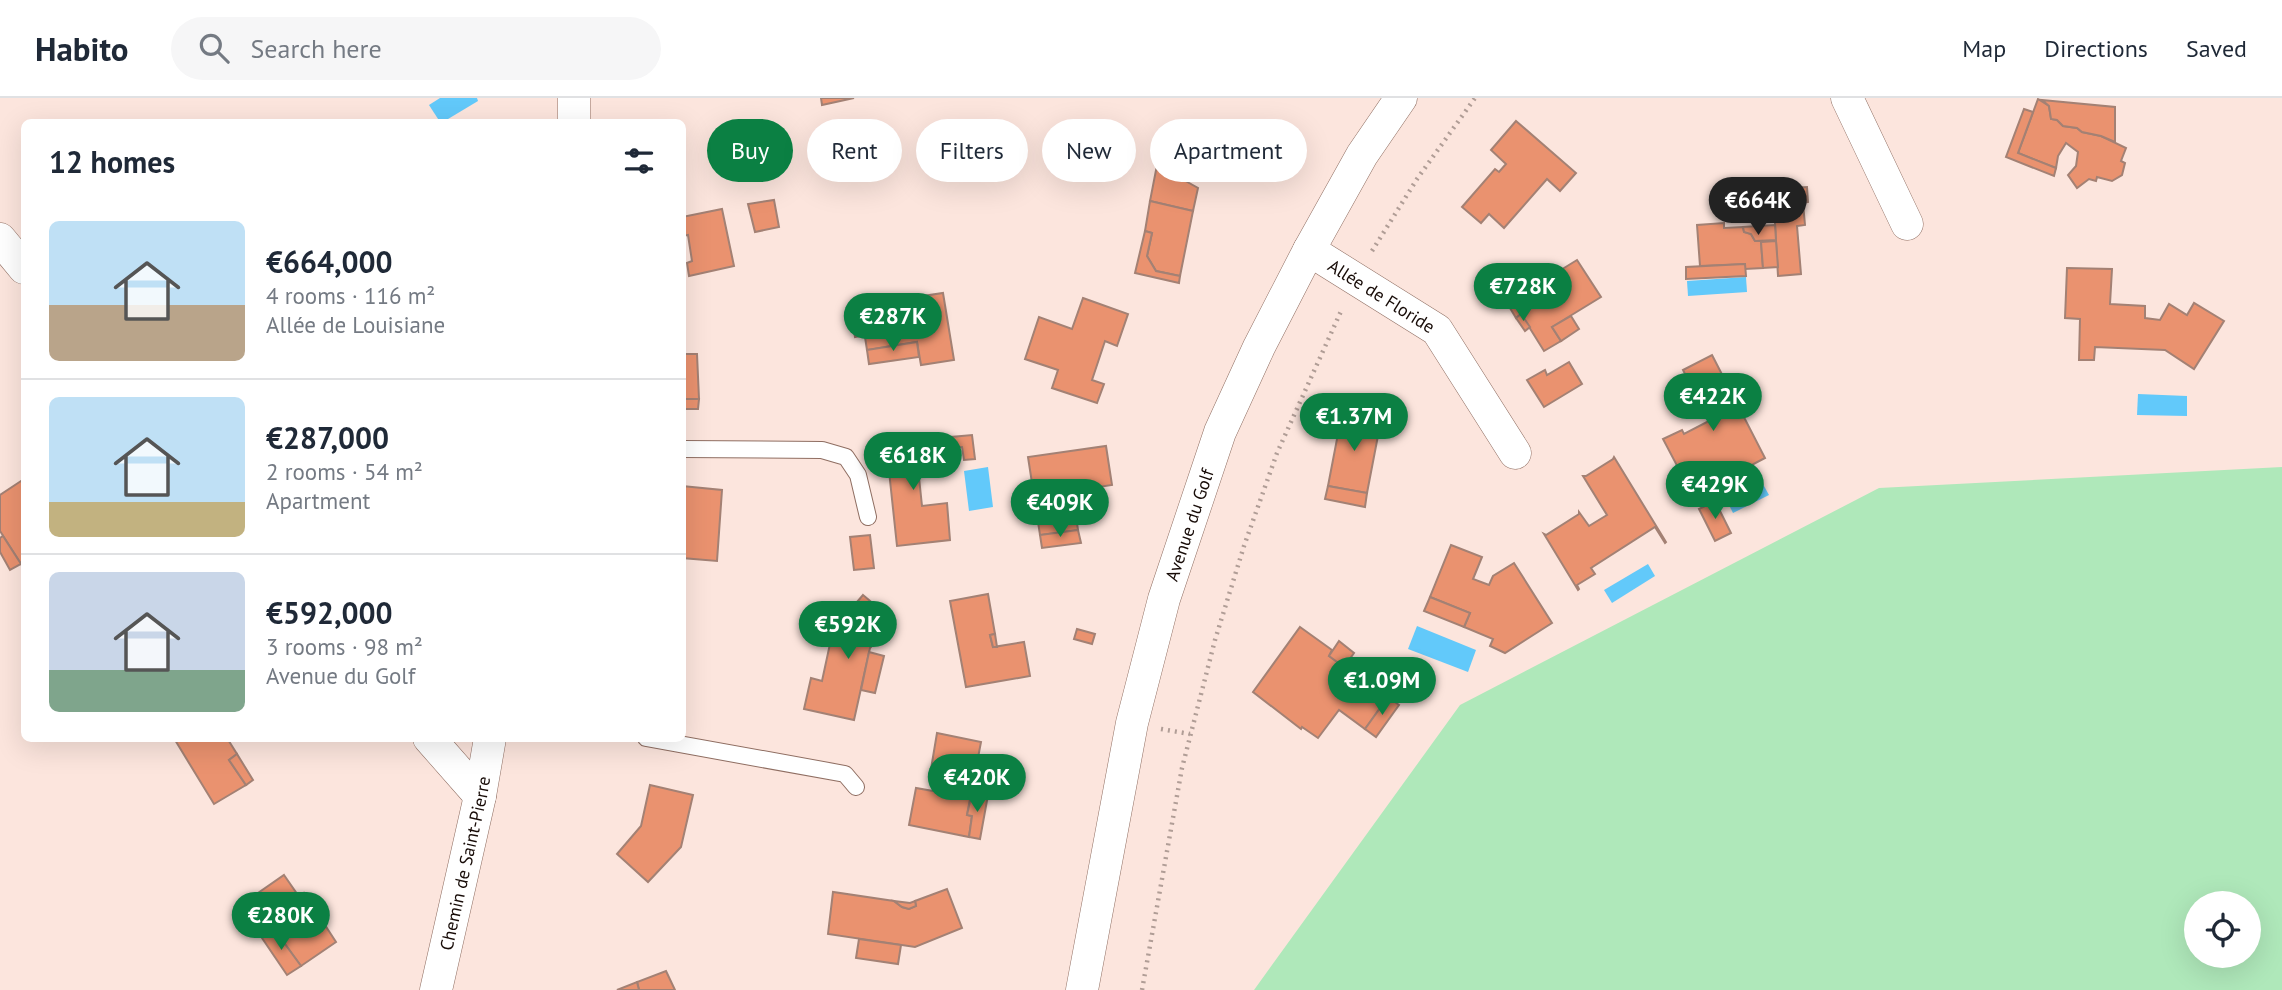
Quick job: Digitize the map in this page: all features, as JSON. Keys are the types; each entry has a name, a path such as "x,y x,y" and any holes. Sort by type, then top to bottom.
{"street":[{"path":"574,98 575,119"},
{"name":"Avenue du Golf","path":"1082,990 1132,723 1164,599 1220,432 1259,346 1309,250 1362,155 1401,98"},
{"path":"1847,98 1907,224"},
{"path":"0,239 21,264"},
{"name":"Allée de Floride","path":"1309,250 1437,330 1515,453"},
{"path":"433,742 480,796"},
{"name":"Chemin de Saint-Pierre","path":"436,990 480,796 489,742"}],"lane":[{"path":"686,449 822,450 846,457 858,475 867,517"},
{"path":"668,742 845,774 856,787"}],"path":[{"path":"1142,990 1182,768 1215,640 1277,453 1355,279 1417,179 1475,98"}],"green space":[{"path":"2282,467 2282,990 1254,990 1460,705 1879,488"}],"water":[{"path":"440,98 477,98 478,101 448,119 438,119 429,105"},
{"path":"1746,277 1747,292 1688,296 1687,281"},
{"path":"2138,394 2187,396 2187,416 2137,415"},
{"path":"988,467 993,507 969,511 964,471"},
{"path":"1759,477 1769,495 1733,513 1724,495"},
{"path":"1648,564 1655,576 1612,603 1604,590"},
{"path":"1417,626 1476,650 1468,672 1408,649"}],"building":[{"path":"821,98 854,98 822,105"},
{"path":"2038,99 2049,106 2051,119 2057,120 2063,126 2101,136 2126,148 2121,161 2125,163 2122,175 2112,181 2097,177 2096,181 2089,179 2077,188 2068,175 2076,166 2078,152 2066,143 2058,156 2056,168 2018,153"},
{"path":"2042,100 2115,107 2115,142 2077,128 2063,126 2057,120 2051,119 2049,106"},
{"path":"2024,109 2033,112 2018,153 2056,168 2054,176 2006,157"},
{"path":"1516,121 1576,173 1560,191 1547,179 1504,228 1489,214 1481,223 1462,207 1495,169 1499,172 1506,164 1491,150"},
{"path":"1154,182 1187,182 1198,188 1193,211 1150,201"},
{"path":"1807,187 1808,202 1803,203 1805,225 1797,226 1801,274 1778,276 1776,241 1761,242 1763,268 1745,269 1745,264 1700,266 1697,225 1724,223 1724,228 1743,227 1744,232 1751,234 1755,241 1776,240 1773,189"},
{"path":"774,200 779,227 755,232 748,204"},
{"path":"1150,201 1193,211 1180,276 1156,271 1147,256 1152,233 1145,231"},
{"path":"722,209 734,266 689,276 687,263 692,261 686,235 686,216"},
{"path":"1775,225 1776,240 1755,241 1751,234 1744,232 1743,227"},
{"path":"1145,231 1152,233 1147,256 1156,271 1180,276 1179,283 1135,273"},
{"path":"1776,241 1778,267 1763,268 1761,242"},
{"path":"1577,260 1601,297 1552,327 1561,341 1544,351 1521,314 1516,318 1507,303"},
{"path":"1745,264 1746,276 1686,279 1686,267"},
{"path":"2067,268 2112,269 2110,304 2145,306 2145,318 2160,320 2169,304 2187,315 2194,303 2224,321 2194,369 2165,350 2095,347 2094,360 2079,360 2080,319 2065,318"},
{"path":"943,293 954,360 921,365 917,342 867,350 863,324 853,325 850,307"},
{"path":"1083,298 1128,314 1117,346 1105,341 1092,380 1104,384 1097,403 1052,388 1058,370 1025,359 1039,317 1072,329"},
{"path":"1521,314 1530,327 1525,331 1516,318"},
{"path":"1571,316 1579,329 1561,341 1552,327"},
{"path":"863,324 865,335 855,337 853,325"},
{"path":"917,342 919,357 869,364 867,350"},
{"path":"686,354 697,354 699,399 686,399"},
{"path":"1712,355 1765,458 1693,496 1663,439 1682,430 1684,434 1709,421 1683,370"},
{"path":"1569,362 1582,384 1544,407 1527,380 1545,370 1547,375"},
{"path":"686,399 699,399 698,409 686,409"},
{"path":"1342,413 1381,420 1367,493 1328,486"},
{"path":"972,435 975,459 964,460 962,447 952,448 951,437"},
{"path":"936,439 938,466 918,468 922,506 947,503 950,540 897,546 889,471 879,472 876,445"},
{"path":"1106,446 1112,485 1079,490 1073,496 1078,530 1040,535 1028,457"},
{"path":"1614,457 1666,542 1655,527 1591,568 1595,574 1577,585 1578,590 1544,534 1579,512 1589,526 1607,515 1583,476"},
{"path":"21,481 21,564 0,531 0,495"},
{"path":"686,486 722,490 717,561 686,558"},
{"path":"1328,486 1367,493 1365,507 1325,499"},
{"path":"1715,501 1731,533 1715,541 1699,509"},
{"path":"1078,530 1081,543 1042,548 1040,535"},
{"path":"870,535 874,568 854,570 850,537"},
{"path":"3,536 21,564 10,570 0,552 0,538"},
{"path":"1451,545 1482,557 1473,579 1489,585 1493,576 1514,563 1552,623 1505,653 1490,646 1493,639 1464,627 1470,613 1430,597"},
{"path":"988,594 995,634 990,635 993,647 1024,642 1030,676 966,687 950,601"},
{"path":"863,595 894,621 870,648 854,720 804,709 811,678 822,681 833,630"},
{"path":"1430,597 1470,613 1464,627 1424,611"},
{"path":"1300,627 1332,650 1329,656 1388,697 1365,729 1339,710 1318,738 1302,727 1301,729 1253,692"},
{"path":"1077,629 1095,634 1092,644 1074,639"},
{"path":"995,634 997,647 993,647 990,635"},
{"path":"1339,641 1354,653 1344,667 1329,656"},
{"path":"869,652 884,656 875,693 861,690"},
{"path":"1388,697 1399,705 1376,737 1365,729"},
{"path":"937,733 981,742 967,815 972,816 969,837 909,825 916,788 933,791 935,777 930,775"},
{"path":"176,742 230,742 237,754 229,760 246,785 214,804"},
{"path":"237,754 253,780 246,785 229,760"},
{"path":"650,785 693,795 681,847 648,882 617,854 641,826"},
{"path":"972,792 988,795 980,839 969,837 972,816 967,815"},
{"path":"284,875 300,898 304,893 336,942 301,966 274,929 280,925 258,893"},
{"path":"947,889 962,928 915,947 828,934 833,892 894,901 909,909 916,906 915,901"},
{"path":"894,901 915,901 916,906 909,909"},
{"path":"274,929 301,966 287,975 262,938"},
{"path":"859,939 901,945 898,964 856,958"},
{"path":"666,971 675,990 639,990 637,982"},
{"path":"637,982 639,990 617,990"}]}
